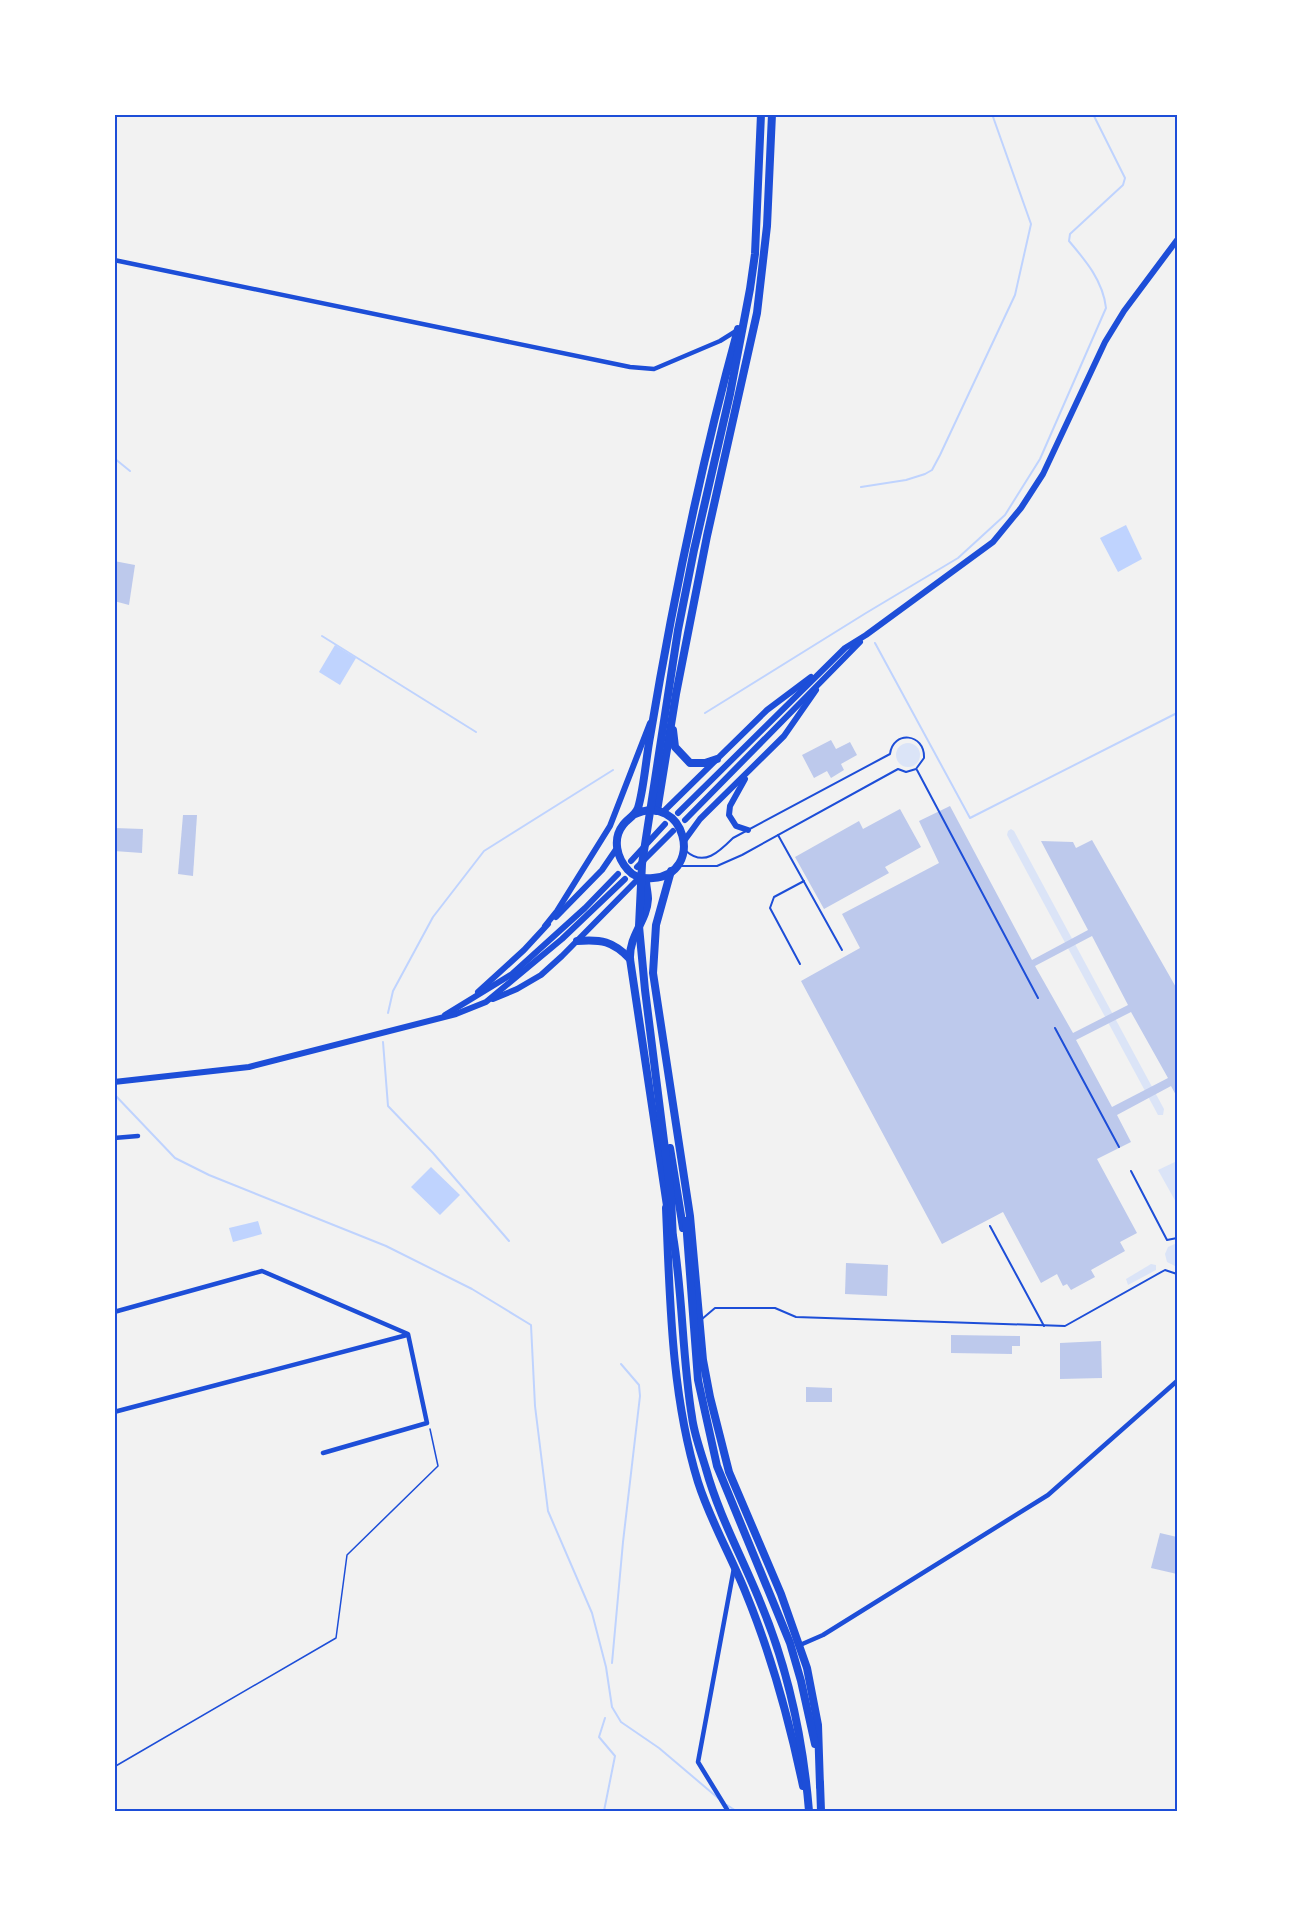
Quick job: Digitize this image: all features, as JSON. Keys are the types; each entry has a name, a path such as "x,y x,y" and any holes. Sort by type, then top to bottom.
{"main road":[{"path":"673,1240 671,1197 639,926 642,864 678,630 696,539 730,394 750,289 755,254 761,114"},
{"path":"660,812 676,694 706,536 757,313 767,226 772,114"},
{"path":"675,868 663,876 643,878 628,870 620,860 617,848 618,836 622,825 637,810 686,537 708,439 739,329 751,252 754,246"},
{"path":"730,394 737,376 759,288"},
{"path":"676,694 677,705 673,734 675,747 690,763 705,763 717,759"},
{"path":"633,815 646,811 660,812 673,819 681,829 684,841 684,850 675,868 656,925 653,973 690,1216 703,1360 729,1472 800,1645 809,1676 818,1725 821,1811"},
{"path":"643,878 648,900 644,915 632,940 630,959 677,1266 692,1418 706,1473 736,1550 761,1603 780,1655 797,1717 805,1763 809,1811"},
{"path":"578,941 594,939 610,943 630,959"},
{"path":"659,1090 686,1236"},
{"path":"674,1117 686,1226 698,1380 708,1431 717,1466 790,1643 814,1740 820,1786"},
{"path":"666,1200 668,1290 681,1401 698,1483 771,1661 788,1716 809,1811"}],"street":[{"path":"678,813 845,648 993,542 1021,508 1043,474 1105,342 1124,311 1177,240"},
{"path":"114,260 630,367 654,369 720,341 739,329"},
{"path":"685,820 866,635"},
{"path":"660,812 767,710 817,674"},
{"path":"684,841 700,819 784,736 819,685"},
{"path":"468,1002 524,950 557,911 610,826 653,717"},
{"path":"748,830 736,826 729,815 730,806 738,789 752,768"},
{"path":"630,861 665,824"},
{"path":"637,867 673,831"},
{"path":"545,926 596,877 617,848"},
{"path":"440,1018 512,974 585,908 618,874"},
{"path":"114,1082 249,1067 351,1043 456,1014 517,989 541,975 643,878"},
{"path":"486,1002 562,939 625,879"},
{"path":"114,1138 138,1136"},
{"path":"114,1312 262,1271 408,1334"},
{"path":"114,1412 408,1334"},
{"path":"323,1453 428,1423 408,1334"},
{"path":"800,1645 823,1635 1048,1496 1177,1381"},
{"path":"728,1811 698,1762 734,1568"}],"lane":[{"path":"675,868 717,866 898,769 906,772 916,769 922,763 923,747 915,738 903,737 893,744 890,754 733,838 715,855 706,858 692,856 684,850"},
{"path":"916,769 1038,998"},
{"path":"778,835 842,950"},
{"path":"800,964 770,908 774,897 804,881"},
{"path":"1055,1028 1119,1147"},
{"path":"1131,1171 1167,1240 1177,1238"},
{"path":"990,1226 1044,1326"},
{"path":"701,1321 704,1315 715,1308 775,1308 796,1317 1065,1326 1165,1270 1177,1274"}],"path":[{"path":"114,1767 336,1638 347,1555 438,1466 432,1431 428,1423"}],"shaded area":[{"path":"908,743 916,747 920,755 916,763 908,767 900,763 896,755 900,747"},
{"path":"1011,829 1164,1109 1163,1115 1158,1115 1007,835"},
{"path":"1177,1161 1177,1204 1158,1170"},
{"path":"1177,1243 1177,1267 1167,1262 1165,1254 1168,1247"},
{"path":"1151,1264 1156,1265 1156,1270 1128,1285 1126,1279"}],"water":[{"path":"1126,525 1142,559 1118,572 1100,538"},
{"path":"335,645 356,658 340,685 319,672"},
{"path":"431,1167 460,1195 440,1215 411,1187"},
{"path":"258,1221 262,1234 233,1242 229,1228"}],"building":[{"path":"114,561 135,565 129,605 114,601"},
{"path":"831,740 836,749 850,742 857,755 841,764 844,770 831,778 827,771 814,778 802,755"},
{"path":"950,806 1032,960 1088,930 1041,841 1073,842 1076,848 1092,840 1177,989 1177,1097 1171,1086 1117,1115 1131,1142 1097,1159 1137,1233 1120,1242 1125,1251 1091,1270 1095,1277 1071,1290 1067,1284 1063,1286 1057,1274 1041,1283 1003,1212 942,1244 801,981 860,948 842,914 939,863 919,821","holes":["1092,936 1128,1005 1073,1033 1035,966","1131,1012 1168,1078 1112,1107 1076,1040"]},
{"path":"900,809 921,847 885,867 889,873 824,909 795,857 859,821 863,829"},
{"path":"183,815 197,815 193,876 178,874"},
{"path":"114,828 143,829 142,853 114,851"},
{"path":"846,1263 888,1265 887,1296 845,1294"},
{"path":"951,1335 1020,1336 1020,1346 1012,1346 1012,1354 951,1353"},
{"path":"1101,1341 1102,1378 1060,1379 1060,1343"},
{"path":"806,1387 832,1388 832,1402 806,1402"},
{"path":"1160,1533 1177,1537 1177,1574 1151,1568"}],"waterway":[{"path":"861,487 906,480 932,470 1015,295 1031,224 992,114"},
{"path":"705,713 958,558 1005,515 1040,459 1106,308 1097,280 1069,241 1070,234 1123,185 1125,178 1093,114"},
{"path":"114,458 130,471"},
{"path":"322,636 476,732"},
{"path":"875,643 970,818 1177,713"},
{"path":"388,1013 393,991 433,917 484,851 613,770"},
{"path":"383,1042 388,1106 433,1153 509,1241"},
{"path":"114,1094 175,1158 209,1175 386,1246 472,1289 531,1325 535,1406 548,1511 592,1613 606,1667 612,1707 621,1722 659,1748 718,1798"},
{"path":"612,1663 640,1396 639,1385 621,1364"},
{"path":"604,1811 615,1756 599,1737 605,1718"},
{"path":"727,1805 736,1811"}]}
